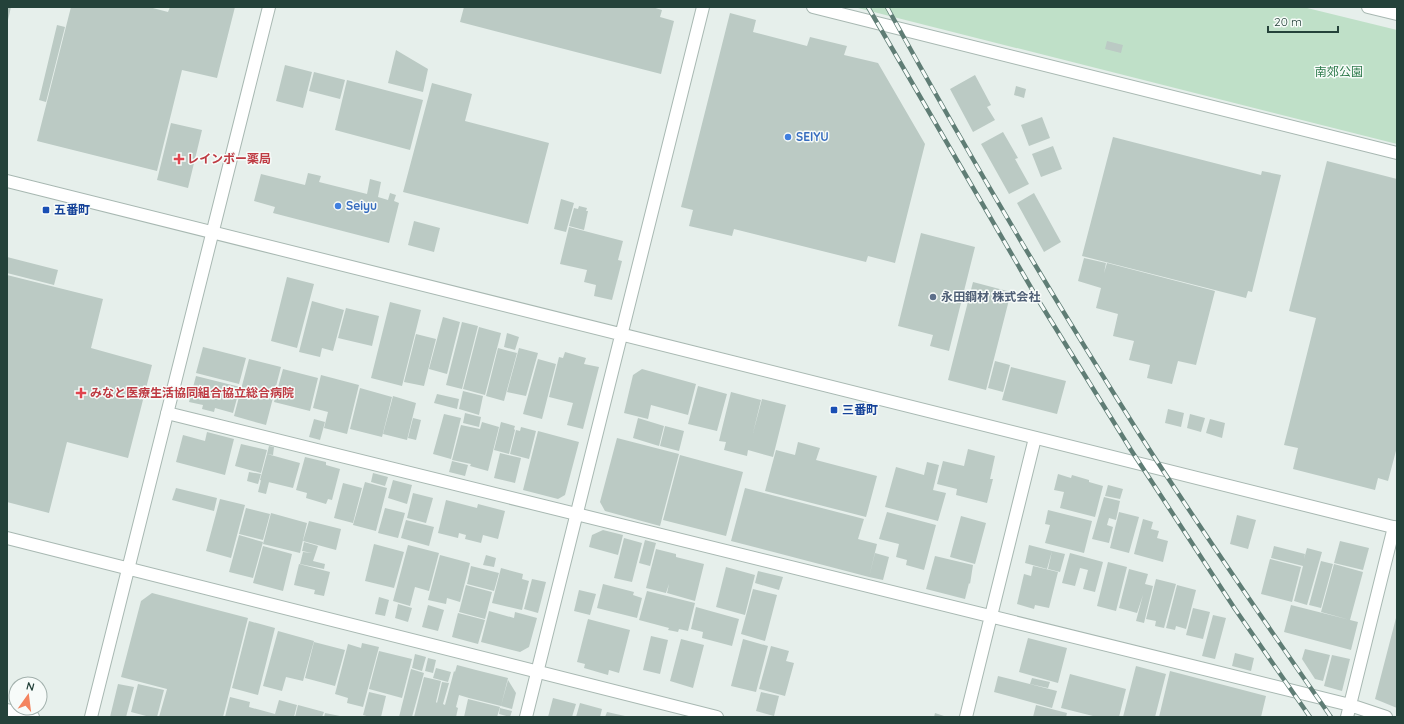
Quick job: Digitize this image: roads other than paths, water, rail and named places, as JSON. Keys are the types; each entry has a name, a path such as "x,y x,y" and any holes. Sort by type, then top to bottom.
{"street":[{"path":"91,717 269,7"},
{"path":"526,717 704,7"},
{"path":"813,7 1397,153"},
{"path":"1368,7 1397,14"},
{"path":"7,181 1035,438 1396,525 1349,711"},
{"path":"167,413 991,617 1349,711 1370,711 1386,717"},
{"path":"966,717 1035,438"},
{"path":"7,538 537,673 717,717"},
{"path":"7,710 34,717"}],"railway":[{"path":"868,7 1040,303 1131,450 1235,609 1310,717"},
{"path":"887,7 1010,223 1140,435 1258,612 1331,717"}],"place":[{"name":"SEIYU","path":"788,137"},
{"name":"レインボー薬局","path":"179,159"},
{"name":"Seiyu","path":"338,206"},
{"name":"五番町","path":"46,210"},
{"name":"永田鋼材 株式会社","path":"933,297"},
{"name":"みなと医療生活協同組合協立総合病院","path":"81,393"},
{"name":"三番町","path":"834,410"}],"park label":[{"name":"南郊公園","path":"1339,72"}]}
